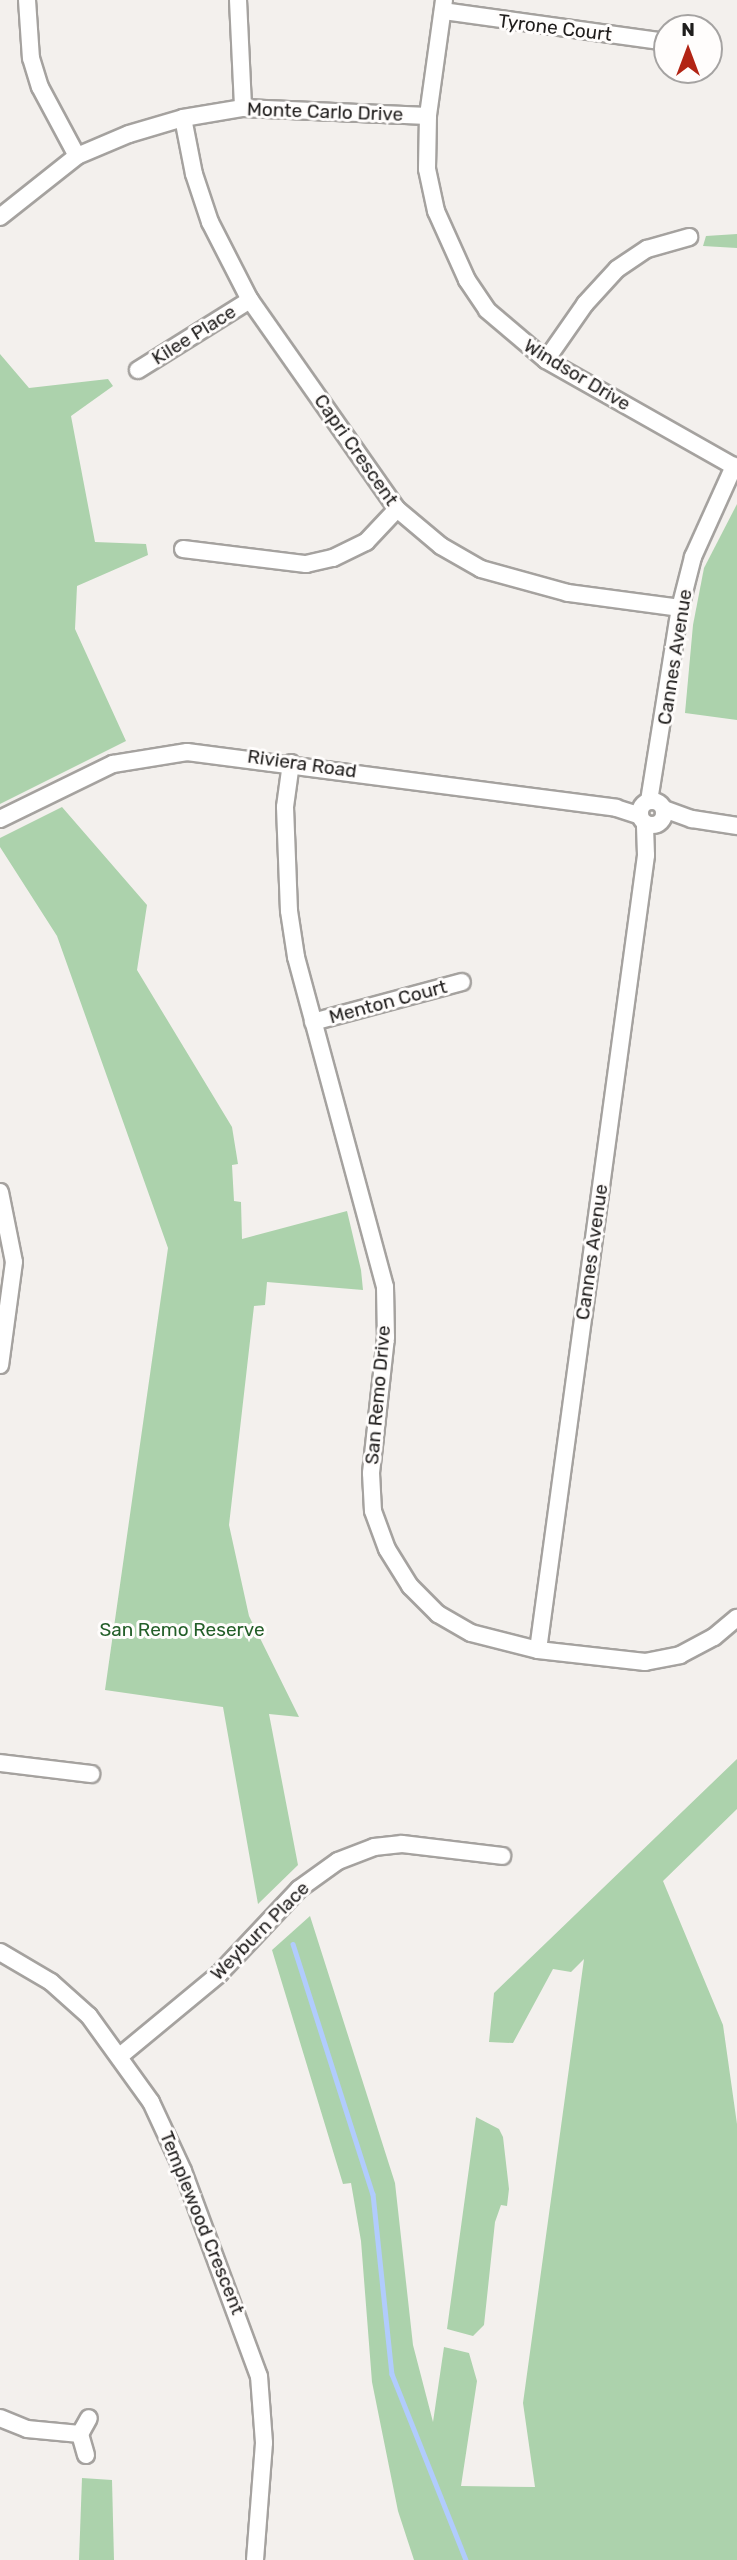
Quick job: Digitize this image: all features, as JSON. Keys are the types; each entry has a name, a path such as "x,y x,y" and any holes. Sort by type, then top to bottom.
{"street":[{"path":"27,0 31,58 40,87 77,156"},
{"path":"238,0 243,108"},
{"name":"Tyrone Court","path":"443,6 653,40"},
{"name":"Windsor Drive","path":"443,6 428,116 426,169 452,250 487,310 546,360 736,467"},
{"name":"Monte Carlo Drive","path":"0,218 77,156 183,118 243,108 428,116"},
{"name":"Capri Crescent","path":"183,118 194,174 210,222 250,300 397,509 441,546 492,573 568,593 680,608"},
{"path":"546,360 585,304 617,269 647,249 689,237"},
{"name":"Kilee Place","path":"138,370 250,300"},
{"name":"Cannes Avenue","path":"538,1650 680,608 693,557 736,467"},
{"path":"183,549 306,564 333,558 366,542 397,509"},
{"name":"Riviera Road","path":"0,818 94,771 145,756 201,752 737,826"},
{"name":"San Remo Drive","path":"285,762 289,911 313,1022 385,1287 386,1337 371,1473 373,1511 387,1549 410,1586 438,1614 471,1633 538,1650 645,1662 680,1655 714,1637 737,1618"},
{"name":"Menton Court","path":"313,1022 462,982"},
{"path":"0,1192 14,1262 0,1364"},
{"path":"0,1763 91,1774"},
{"name":"Weyburn Place","path":"120,2056 219,1974 299,1889 338,1861 362,1850 402,1844 502,1856"},
{"name":"Templewood Crescent","path":"0,1952 51,1982 89,2016 120,2056 163,2124 256,2362 264,2442 255,2560"},
{"path":"0,2418 34,2431 80,2434"},
{"path":"86,2455 80,2434 89,2418"}],"green space":[{"path":"737,234 737,248 703,246 706,236"},
{"path":"0,354 29,388 108,379 113,386 71,416 95,542 146,544 148,555 77,586 75,629 126,741 0,804"},
{"path":"737,504 737,720 685,713 693,625 704,568"},
{"name":"San Remo Reserve","path":"62,807 147,905 137,970 232,1127 238,1164 232,1165 234,1201 241,1202 242,1239 347,1211 361,1270 363,1290 267,1282 265,1305 254,1306 229,1525 249,1616 299,1717 269,1714 298,1865 258,1904 223,1707 105,1690 168,1248 57,936 0,847 0,838"},
{"path":"737,1759 737,1809 663,1881 723,2025 737,2124 737,2560 414,2560 398,2511 372,2382 361,2241 351,2183 343,2184 272,1950 310,1916 395,2183 413,2345 433,2422 444,2347 469,2353 477,2381 461,2486 535,2487 523,2403 584,1959 571,1972 553,1969 513,2043 489,2042 494,1993"},
{"path":"476,2117 499,2129 503,2137 509,2189 507,2206 501,2205 495,2222 484,2325 473,2336 447,2329"},
{"path":"82,2478 112,2480 114,2560 79,2560"}],"waterway":[{"path":"293,1944 373,2194 392,2374 466,2560"}]}
